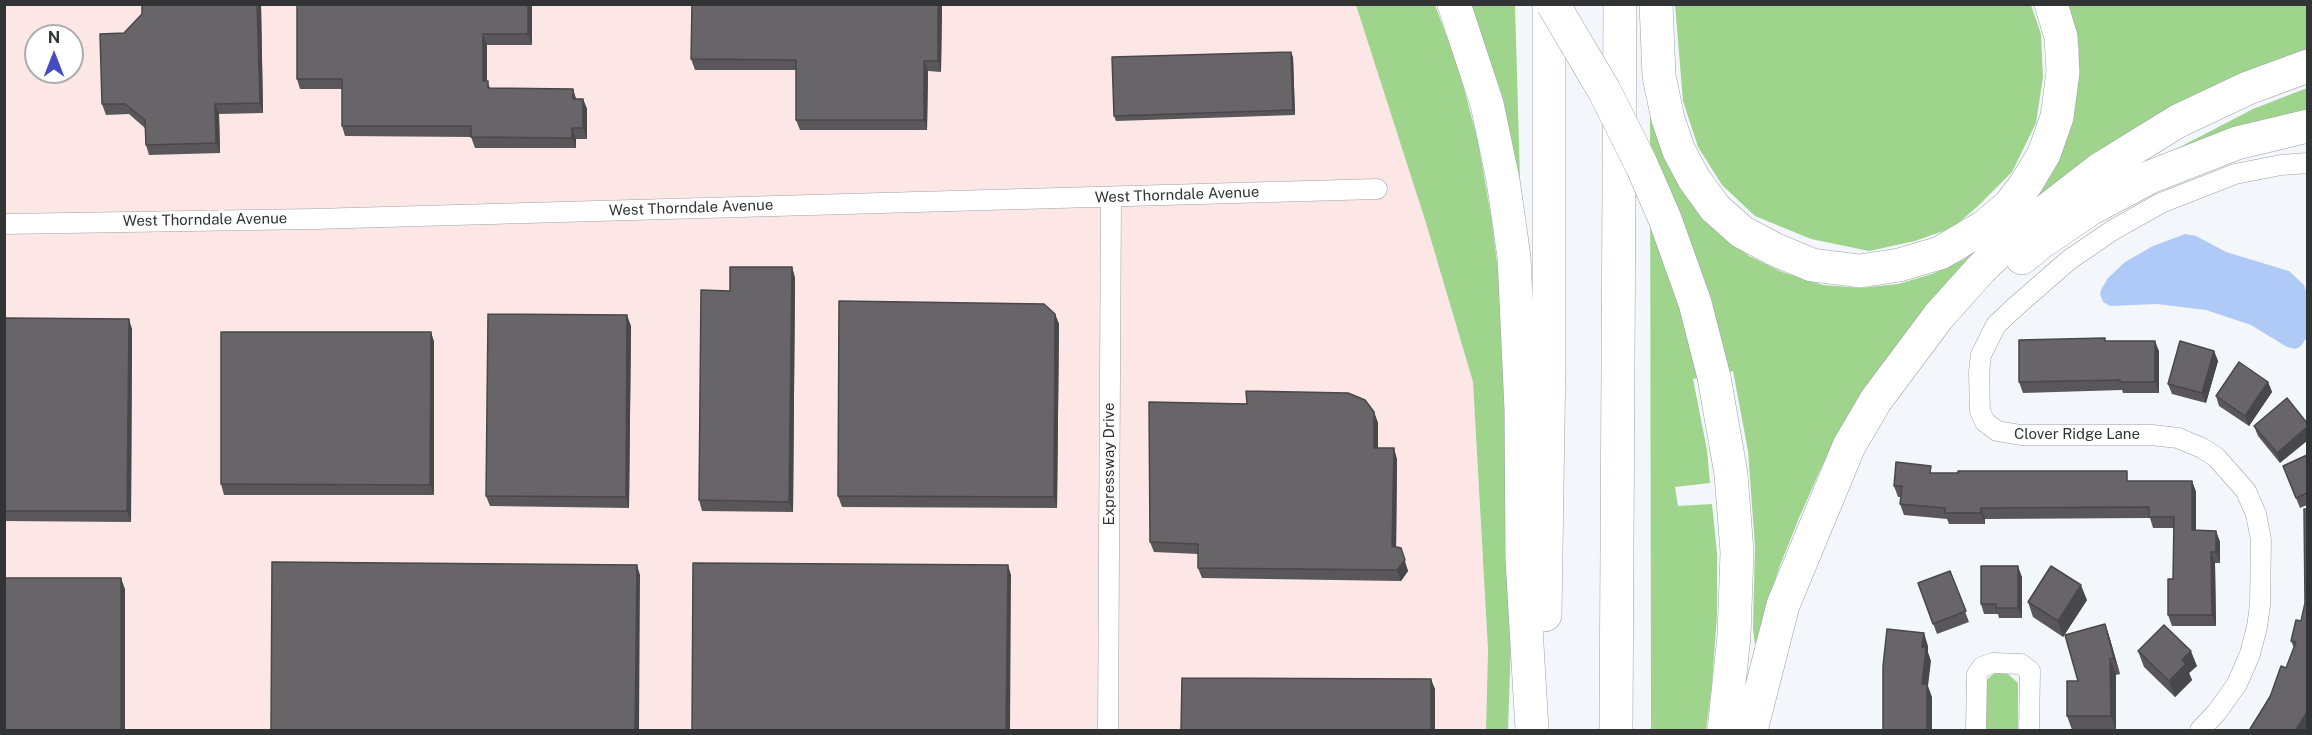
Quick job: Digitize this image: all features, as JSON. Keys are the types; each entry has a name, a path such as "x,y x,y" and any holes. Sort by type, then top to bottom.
{"highway":[{"path":"1454,4 1487,104 1503,180 1514,257 1521,409 1522,559 1532,730"},
{"path":"1551,4 1605,92 1652,187 1695,303 1714,377 1731,474 1737,552 1734,636 1724,730"},
{"path":"1544,730 1551,4"},
{"path":"1616,730 1620,4"},
{"path":"1656,4 1659,76 1668,119 1679,151 1694,179 1715,208 1742,232 1776,250 1812,265 1860,271 1899,265 1940,253 1984,227 2009,206 2026,184 2044,154 2057,117 2063,72 2061,36 2051,4"},
{"path":"1750,730 1783,606 1849,446 1876,400 1938,317 1981,269 2020,231 2100,169 2178,121 2248,88 2307,66"},
{"path":"1834,484 1860,451 1888,405 1935,345 1992,284 2040,243 2090,208 2150,177 2236,143 2307,126"}],"street":[{"name":"Clover Ridge Lane","path":"2200,730 2217,712 2236,684 2250,654 2257,627 2261,588 2261,540 2256,514 2246,491 2233,473 2216,457 2178,438 2152,435 2021,435 1997,432 1985,422 1980,411 1981,355 1996,325 2069,260 2113,230 2161,203 2235,174 2281,165 2307,163"},
{"name":"West Thorndale Avenue","path":"4,224 303,219 1377,189"},
{"name":"Expressway Drive","path":"1108,730 1111,198"},
{"path":"1976,730 1977,674 1982,667 1993,663 2021,664 2030,671 2029,730"}],"shaded area":[{"path":"4,5 1357,5 1426,223 1473,382 1488,650 1486,730 5,730"}],"green space":[{"path":"1356,5 1435,5 1458,66 1478,141 1501,293 1511,641 1508,730 1486,730 1488,650 1473,382 1426,223"},
{"path":"1471,5 1515,5 1521,215"},
{"path":"1675,5 2031,5 2041,34 2043,77 2036,123 2012,172 1952,228 1915,241 1869,251 1811,239 1755,216 1722,185 1698,147 1683,101"},
{"path":"2069,5 2307,5 2307,51 2104,152 1858,405 1821,468 1799,518 1779,568 1755,645 1753,628 1755,547 1748,451 1733,371 1693,379 1707,450 1710,483 1675,487 1678,506 1712,504 1717,553 1717,615 1712,684 1706,730 1651,730 1650,96 1716,231 1749,256 1782,272 1823,285 1861,288 1898,284 1932,274 1963,260 2007,227 2043,185 2065,144 2075,98 2079,48"},
{"path":"2307,88 2307,113 2153,161 2253,109"},
{"path":"1995,672 2007,673 2018,683 2018,730 1985,730 1985,682"}],"water":[{"path":"2185,234 2196,236 2226,252 2289,271 2304,285 2307,294 2308,335 2301,346 2296,349 2287,347 2251,325 2206,310 2157,304 2110,306 2103,302 2100,294 2102,288 2108,278 2125,262 2153,246"}],"building":[{"path":"142,4 257,4 260,103 215,104 216,143 146,145 145,120 125,104 102,104 100,34 124,33 142,14"},
{"path":"297,4 528,4 528,34 483,34 483,81 488,81 488,88 573,89 573,99 583,99 583,128 572,128 572,138 471,137 471,126 342,126 342,79 297,79"},
{"path":"692,4 938,4 938,61 924,61 924,120 796,120 796,60 691,59"},
{"path":"1291,52 1293,110 1114,116 1112,57"},
{"path":"730,267 792,267 789,502 699,500 701,290 730,291"},
{"path":"839,301 1044,304 1055,314 1054,497 838,496"},
{"path":"488,314 627,315 626,497 486,496"},
{"path":"4,318 129,319 127,511 4,511"},
{"path":"221,332 431,332 430,485 221,484"},
{"path":"2105,338 2105,341 2155,341 2155,382 2120,382 2120,380 2019,382 2019,340"},
{"path":"2180,341 2214,351 2202,393 2168,384"},
{"path":"2239,362 2268,382 2245,416 2216,396"},
{"path":"1246,391 1348,393 1365,400 1374,412 1374,448 1394,448 1392,546 1401,548 1405,560 1397,570 1198,568 1198,544 1150,542 1149,402 1247,404"},
{"path":"2287,398 2307,423 2307,427 2277,453 2254,426"},
{"path":"2307,455 2307,493 2296,498 2283,466"},
{"path":"1896,462 1931,466 1930,473 2127,471 2127,481 2192,481 2192,530 2216,531 2216,552 2211,552 2212,615 2168,615 2168,579 2173,579 2174,517 2149,517 2149,507 1981,508 1981,513 1945,513 1945,508 1900,504 1902,486 1894,486"},
{"path":"2304,509 2307,509 2307,712 2296,730 2252,730 2250,729 2270,697 2281,666 2286,668 2296,642 2291,641 2296,620 2301,621 2305,603"},
{"path":"272,562 637,565 635,730 271,730"},
{"path":"693,563 1008,565 1006,730 692,730"},
{"path":"1981,566 2018,566 2018,608 1996,608 1996,604 1981,604"},
{"path":"2051,566 2081,585 2058,621 2028,602"},
{"path":"1950,571 1966,611 1933,624 1918,583"},
{"path":"4,578 121,578 121,730 4,730"},
{"path":"2105,624 2114,658 2110,659 2111,716 2067,716 2067,681 2078,681 2065,635"},
{"path":"2164,625 2191,651 2182,660 2186,664 2169,681 2138,651"},
{"path":"1887,629 1924,633 1922,647 1926,648 1922,684 1927,684 1927,730 1883,730 1883,666"},
{"path":"1182,678 1431,679 1431,730 1181,730"}]}
